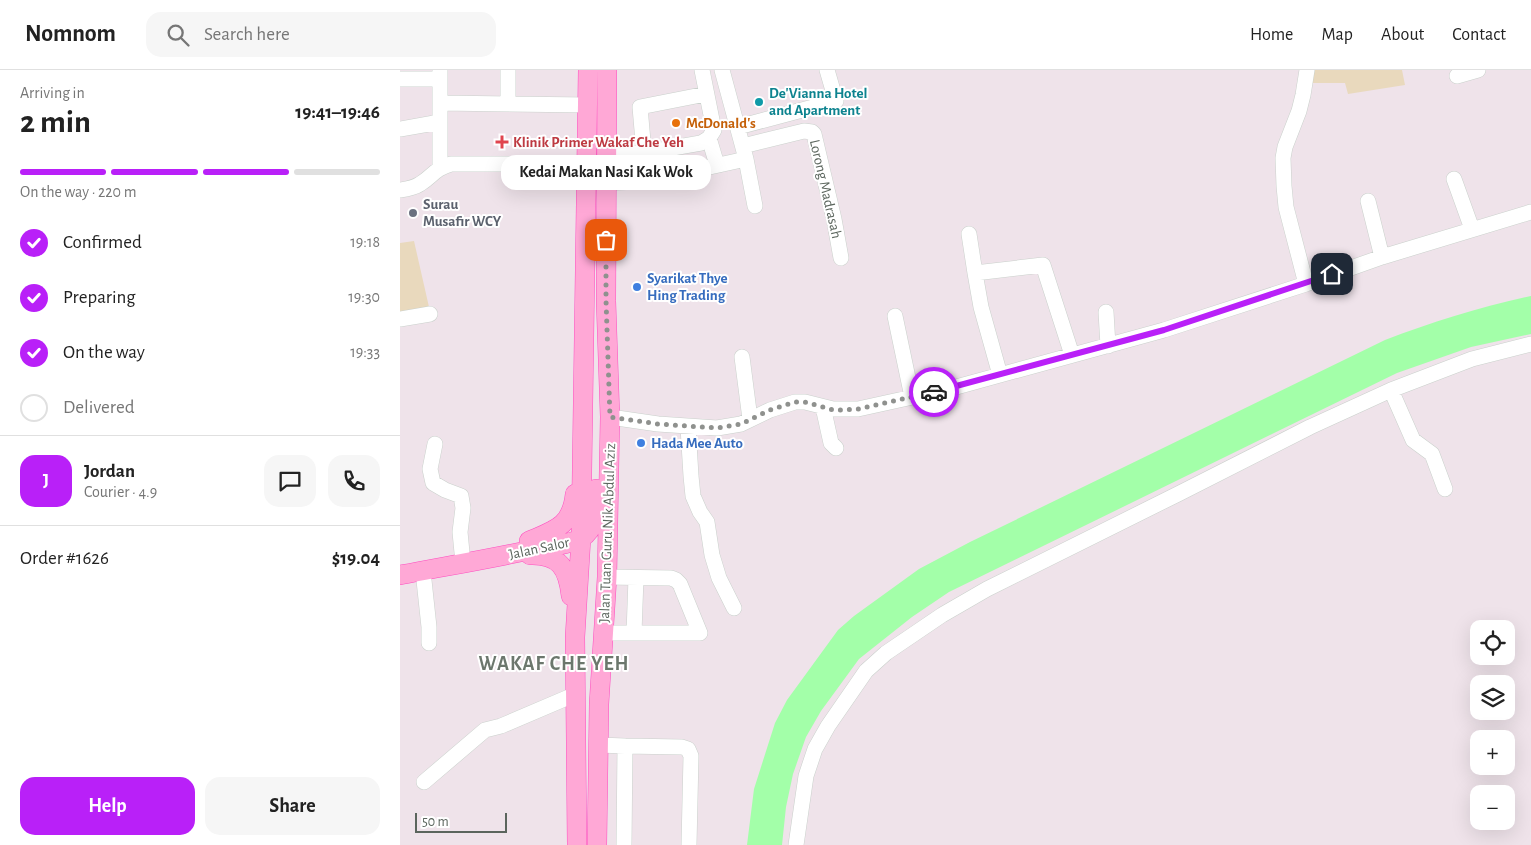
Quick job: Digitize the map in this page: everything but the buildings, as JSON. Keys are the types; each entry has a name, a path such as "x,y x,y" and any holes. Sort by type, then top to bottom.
{"main road":[{"name":"Jalan Tuan Guru Nik Abdul Aziz","path":"577,845 575,638 581,538 588,70"},
{"name":"Jalan Tuan Guru Nik Abdul Aziz","path":"597,845 599,704 607,577 610,417 606,300 607,70"},
{"path":"599,704 595,559 594,550 581,538 594,522 596,511 596,433 606,300"},
{"path":"529,541 554,531 564,524 570,515 574,503 583,422"},
{"name":"Jalan Salor","path":"468,562 529,541 564,534 581,538"},
{"name":"Jalan Salor","path":"400,576 564,544 581,538"},
{"path":"508,555 541,554 552,558 560,564 570,582 575,638"}],"street":[{"path":"508,70 508,104"},
{"path":"606,154 644,153 701,143 709,138 714,130 702,70"},
{"path":"722,70 738,128 755,206"},
{"path":"738,128 836,101 827,70"},
{"path":"1306,284 1286,206 1283,158 1303,95 1307,70"},
{"path":"1457,76 1478,70"},
{"path":"400,79 440,74 440,167"},
{"path":"644,153 640,107 706,94"},
{"path":"440,103 587,105"},
{"path":"400,129 440,122"},
{"name":"Lorong Madrasah","path":"606,183 646,181 717,166 744,153 808,130 814,134 841,258"},
{"path":"709,138 717,166"},
{"path":"400,190 413,188 421,184 440,167 451,164 586,164"},
{"path":"1454,179 1472,229"},
{"path":"1368,202 1382,257"},
{"path":"610,417 688,427 717,428 741,424 783,405 795,402 805,402 844,410 858,409 949,389 1164,330 1382,257 1531,212"},
{"path":"969,234 981,308 1000,374"},
{"path":"975,273 1043,265 1072,355"},
{"path":"1106,312 1108,346"},
{"path":"400,319 430,314"},
{"path":"895,316 912,397"},
{"path":"796,845 806,776 816,749 828,726 866,671 886,653 942,615 987,589 1310,427 1391,390 1472,359 1531,344"},
{"path":"742,356 750,419"},
{"path":"1391,390 1413,440 1432,454 1445,488"},
{"path":"823,407 831,442 836,448"},
{"path":"688,427 690,476 693,496 707,522 712,555 719,578 734,608"},
{"path":"435,444 430,469 434,483 445,490 461,496 463,508 460,532 468,562"},
{"path":"423,571 429,642"},
{"path":"604,632 700,633 680,584 676,580 671,578 607,577"},
{"path":"634,633 636,578"},
{"path":"424,782 485,730 501,726 576,694"},
{"path":"599,745 682,746 688,749 691,756 689,845"},
{"path":"624,845 625,746"}],"shaded area":[{"path":"1310,70 1402,70 1405,85 1348,94 1345,83 1311,83"},
{"path":"414,241 429,307 400,312 400,243"},
{"path":"1531,296 1531,334 1471,347 1397,373 949,592 912,617 859,659 821,711 806,737 793,774 786,807 782,845 747,845 754,789 775,723 787,700 838,630 854,616 919,569 970,542 1385,340 1457,315"}],"way so far":[{"path":"606,240 610,417 658,424 717,428 741,424 770,410 795,402 805,402 833,410 858,409 934,392"}],"place":[{"name":"De'Vianna Hotel and Apartment","path":"759,102"},
{"name":"McDonald's","path":"676,123"},
{"name":"Klinik Primer Wakaf Che Yeh","path":"502,142"},
{"name":"Surau Musafir WCY","path":"413,213"},
{"name":"Kedai Makan Nasi Kak Wok","path":"606,240"},
{"name":"Syarikat Thye Hing Trading","path":"637,287"},
{"name":"Hada Mee Auto","path":"641,443"}],"district":[{"name":"WAKAF CHE YEH","path":"554,663"}],"route":[{"path":"934,392 1164,330 1332,274"}]}
